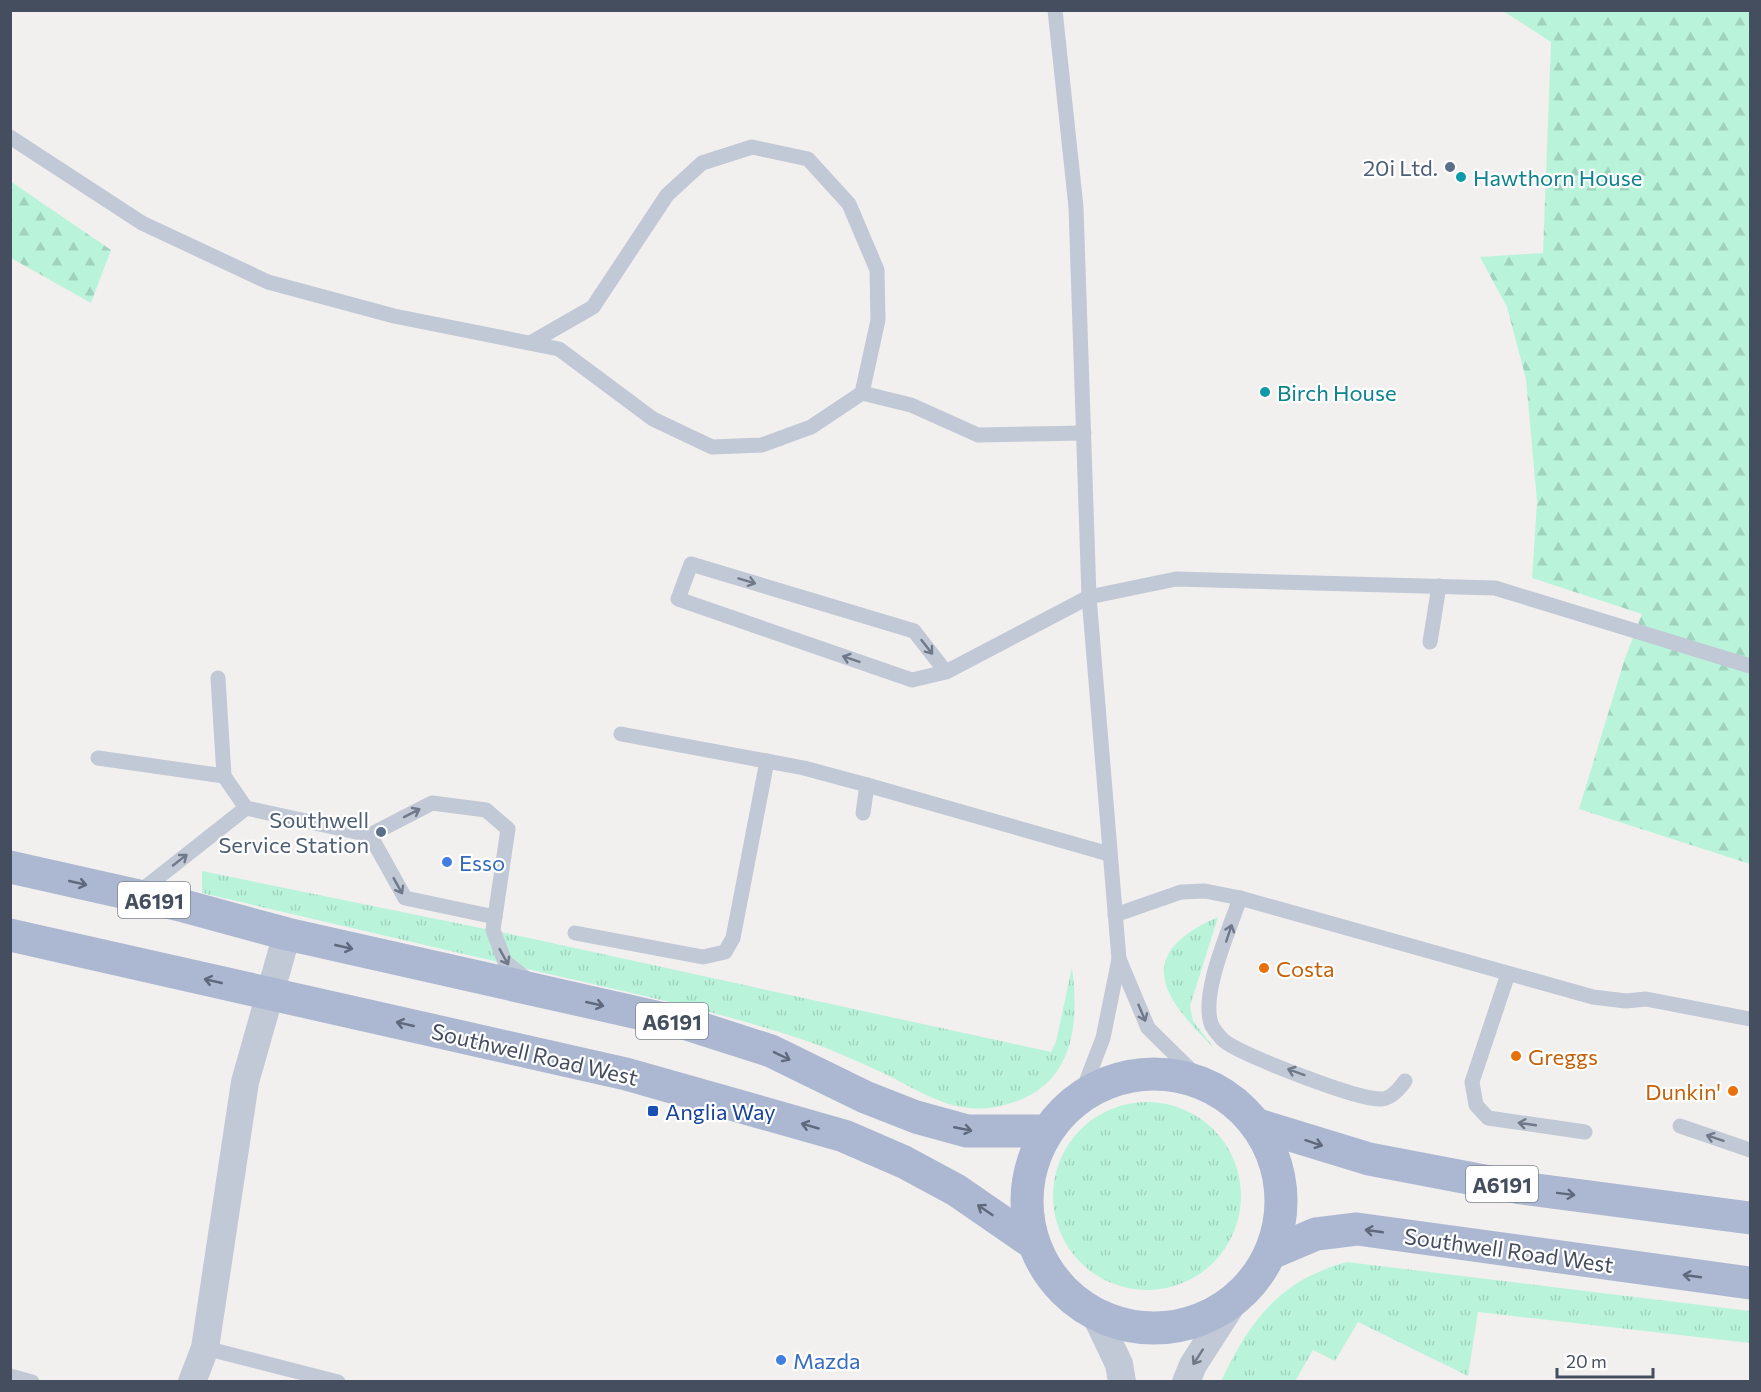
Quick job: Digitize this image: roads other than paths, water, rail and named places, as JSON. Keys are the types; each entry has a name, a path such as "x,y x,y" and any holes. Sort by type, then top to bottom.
{"main road":[{"name":"A6191","path":"10,867 184,906 286,933 687,1024 771,1051 865,1096 927,1120 968,1131 1047,1131"},
{"name":"Southwell Road West","path":"10,935 626,1074 844,1136 956,1190 1033,1243"},
{"path":"1167,1074 1204,1083 1236,1102 1258,1125 1275,1159 1282,1190 1280,1223 1271,1253 1256,1278 1236,1298 1204,1318 1168,1327 1130,1326 1095,1314 1068,1296 1047,1272 1033,1243 1026,1205 1031,1167 1047,1131 1069,1105 1080,1098 1097,1086 1129,1076 1167,1074"},
{"name":"A6191","path":"1258,1125 1369,1159 1521,1188 1750,1218"},
{"name":"Southwell Road West","path":"1271,1253 1316,1234 1357,1229 1750,1282"}],"street":[{"path":"192,1382 205,1348 245,1082 286,933"},
{"path":"1186,1382 1193,1365 1236,1298"},
{"path":"1095,1314 1119,1364 1122,1382"}],"lane":[{"path":"1055,10 1076,207 1089,597 1119,959 1103,1038 1080,1098"},
{"path":"10,137 142,223 268,282 394,316 559,349 653,419 712,447 762,445 811,427 862,393 878,320 877,270 849,204 808,159 752,147 702,163 667,195 593,307 532,342"},
{"path":"862,393 911,405 978,435 1084,433"},
{"path":"946,672 914,631 691,564 678,599 912,680 946,672 1089,597 1176,579 1495,588 1750,666"},
{"path":"1430,642 1439,586"},
{"path":"218,678 224,776 246,808 370,835 432,803 486,810 508,829 493,930 505,962 545,993"},
{"path":"621,734 767,761 867,785 1109,854"},
{"path":"98,758 224,776"},
{"path":"575,933 703,957 725,951 733,938 767,761"},
{"path":"863,813 867,785"},
{"path":"134,896 246,808"},
{"path":"370,835 405,898 495,917"},
{"path":"1115,915 1181,892 1205,891 1240,898 1593,997 1626,1001 1646,999 1750,1020"},
{"path":"1240,898 1208,1006 1212,1026 1224,1041 1249,1055 1360,1096 1383,1100 1398,1091 1406,1081"},
{"path":"1119,959 1148,1028 1204,1083"},
{"path":"1508,974 1472,1082 1476,1105 1488,1119 1585,1132"},
{"path":"1680,1126 1750,1150"},
{"path":"205,1348 338,1382"},
{"path":"10,1376 32,1382"}],"place":[{"name":"20i Ltd.","path":"1450,167"},
{"name":"Hawthorn House","path":"1461,177"},
{"name":"Birch House","path":"1265,392"},
{"name":"Southwell Service Station","path":"381,832"},
{"name":"Esso","path":"447,862"},
{"name":"Costa","path":"1264,968"},
{"name":"Greggs","path":"1516,1056"},
{"name":"Dunkin'","path":"1733,1091"},
{"name":"Anglia Way","path":"653,1111"},
{"name":"Mazda","path":"781,1360"}]}
